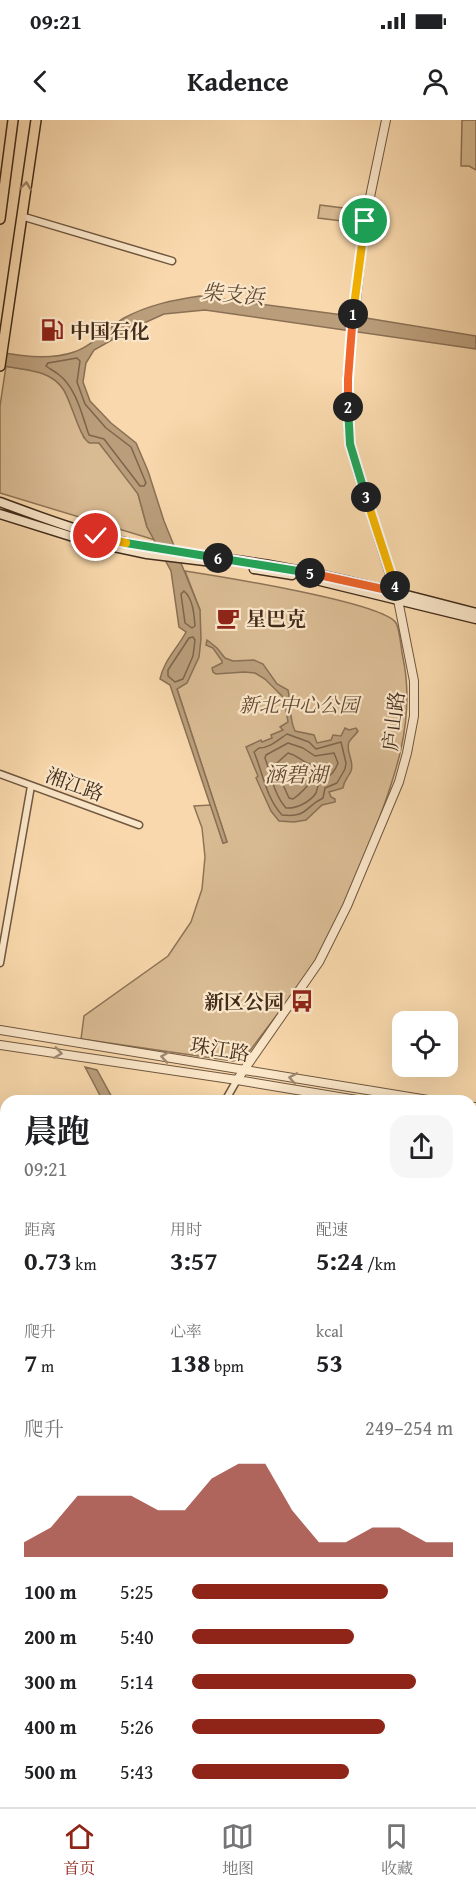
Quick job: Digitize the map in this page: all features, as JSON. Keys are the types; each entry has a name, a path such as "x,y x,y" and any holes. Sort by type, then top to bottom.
{"main road":[{"path":"0,219 13,120"},
{"path":"0,366 36,120"},
{"path":"0,502 61,525 158,552"},
{"path":"0,514 86,541 305,577 476,613"},
{"path":"397,596 476,619"}],"street":[{"name":"庐山路","path":"237,1080 320,962 347,906 399,782 414,716 414,681 397,596 350,444 348,379 354,313 365,221 386,120"},
{"path":"21,216 172,261"},
{"name":"湘江路","path":"0,774 139,825"},
{"path":"0,963 31,786"},
{"name":"珠江路","path":"0,1030 398,1095"},
{"name":"珠江路","path":"0,1045 327,1095"},
{"path":"228,1095 237,1080"}],"green space":[{"path":"462,120 476,120 476,170 469,166 461,166"},
{"path":"320,205 351,209 350,222 318,218"},
{"path":"6,366 43,373 52,377 65,391 84,438 99,443 131,482 138,494 147,527 155,540 0,493 0,406"},
{"name":"新北中心公园","path":"185,571 298,591 385,615 397,626 406,681 405,726 396,770 361,867 347,898 316,959 301,982 245,1057 233,1061 81,1039 84,1016 168,956 191,922 202,889 205,857 202,828 194,806 211,805 223,843 227,842 177,689 200,610"}],"water":[{"path":"200,296 366,318 476,336 476,349 205,310 164,314 94,350 86,363 83,382 90,401 111,423 136,443 200,610 199,657 187,683 177,689 227,842 223,843 170,685 160,679 168,660 186,632 179,627 171,571 147,527 138,494 99,443 90,443 86,440 66,394 57,382 34,371 0,365 0,352 37,357 65,355 87,346 133,313 180,299"},
{"name":"涵碧湖","path":"207,640 225,658 233,661 254,660 263,664 277,684 288,690 295,731 314,735 317,743 331,740 333,735 341,736 345,728 349,730 356,728 358,731 348,746 352,764 351,771 343,788 329,792 335,802 322,805 306,820 294,822 279,821 271,811 256,778 258,776 246,747 272,738 271,735 283,730 280,727 288,722 284,698 265,679 255,673 216,674 213,672 212,668 222,661 213,648 206,645"},
{"path":"85,1067 97,1070 111,1095 100,1095"}],"place":[{"name":"中国石化","path":"52,330"},
{"name":"星巴克","path":"228,618"},
{"name":"新区公园","path":"302,1001"}],"route":[{"path":"96,536 155,549 277,567 396,592 357,470 350,444 348,421 348,379 365,221"}],"water label":[{"name":"柴支浜","path":"233,294"}]}
